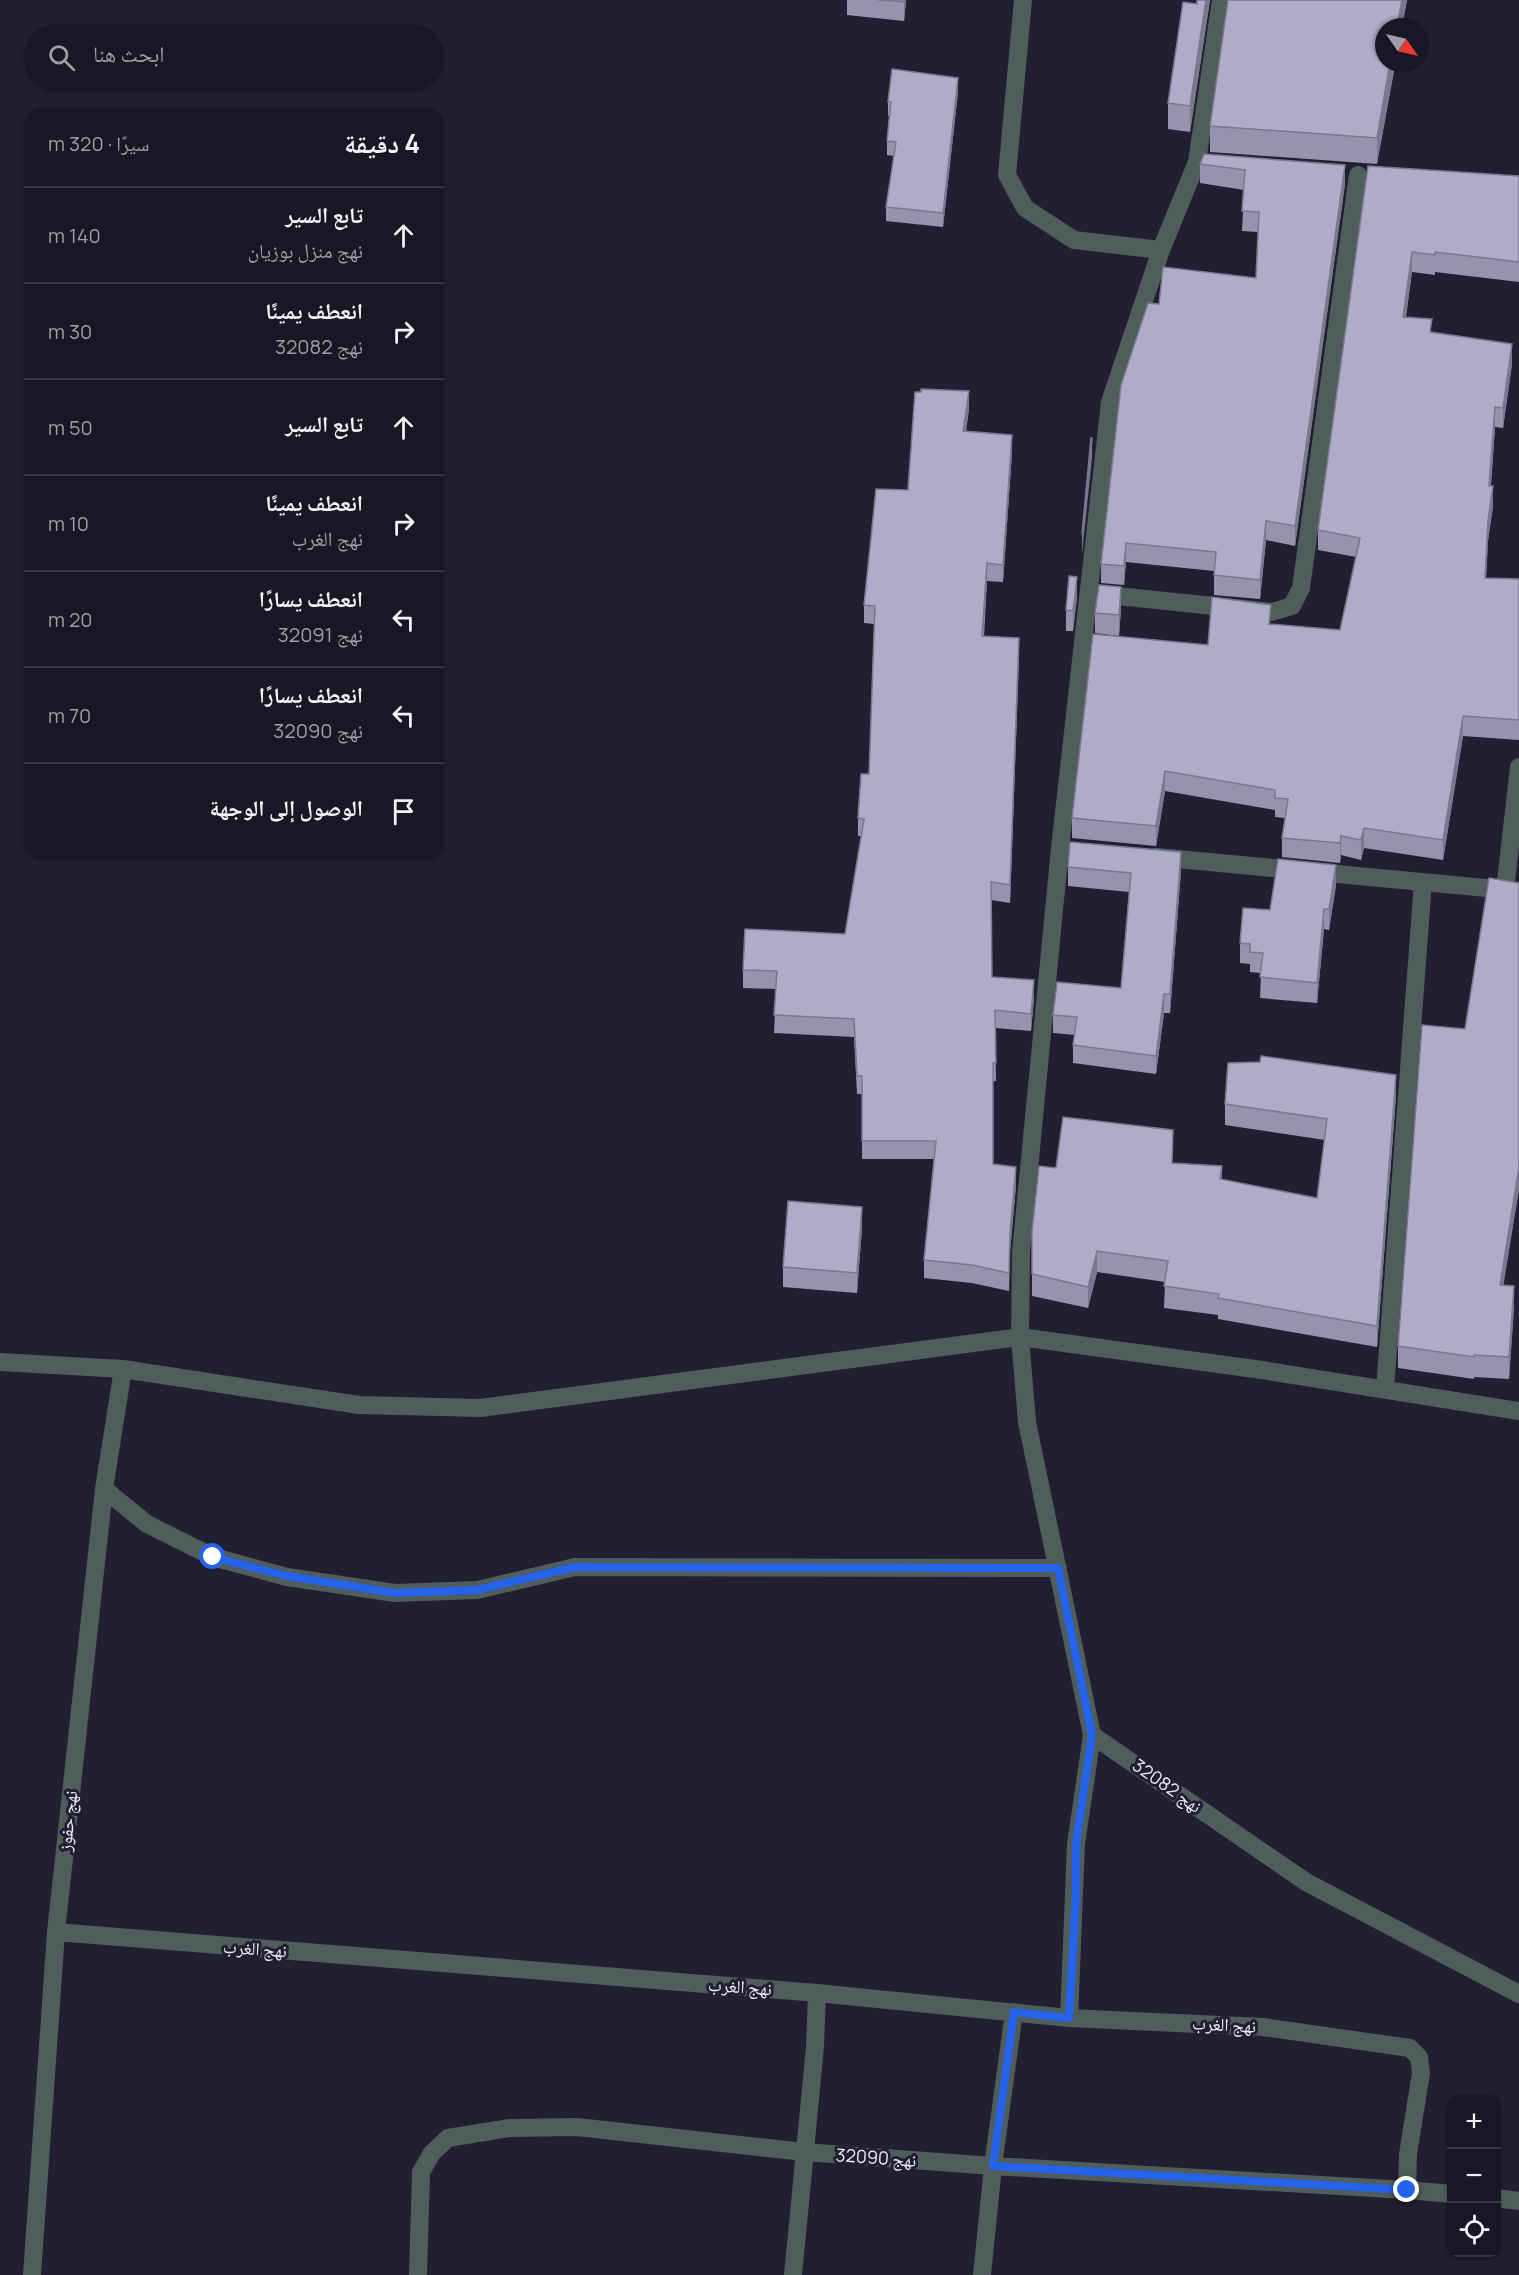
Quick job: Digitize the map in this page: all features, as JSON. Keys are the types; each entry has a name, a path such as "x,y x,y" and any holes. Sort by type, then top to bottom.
{"street":[{"path":"1023,0 1007,176 1025,208 1074,240 1161,250"},
{"path":"1069,2018 1076,1895 1076,1844 1092,1735 1027,1422 1021,1374 1021,1252 1060,848 1110,402 1161,250 1197,162 1221,0"},
{"path":"1197,162 1220,164"},
{"path":"1087,593 1272,612 1292,606 1301,588 1364,175 1335,173"},
{"path":"1142,856 1512,890 1519,767"},
{"path":"1060,848 1083,850"},
{"path":"1385,1389 1423,882"},
{"path":"0,1362 123,1369 359,1405 480,1408 1020,1337 1262,1370 1519,1411"},
{"name":"نهج حفوز","path":"33,2275 56,1932 104,1489 123,1369"},
{"path":"104,1489 147,1524 213,1557 287,1576 395,1593 477,1590 575,1567 1058,1568"},
{"name":"نهج 32082","path":"1092,1735 1306,1882 1519,1994"},
{"name":"نهج الغرب","path":"56,1932 817,1993 1069,2018 1263,2027 1410,2048 1419,2057 1421,2073 1408,2154 1407,2190"},
{"path":"793,2275 815,2047 817,1993"},
{"path":"982,2275 993,2166 1014,2012"},
{"name":"نهج 32090","path":"418,2275 421,2172 432,2153 448,2138 510,2128 577,2127 804,2152 1447,2194"},
{"path":"1501,2198 1519,2200"}],"building":[{"path":"878,0 904,0 904,2"},
{"path":"1197,0 1206,0 1190,106 1168,103 1183,2 1197,4"},
{"path":"1228,0 1402,0 1399,18 1375,18 1375,72 1388,72 1377,138 1210,126"},
{"path":"892,69 958,78 943,213 886,207 896,142 887,141"},
{"path":"1204,154 1345,165 1295,526 1266,521 1260,580 1214,575 1216,552 1126,543 1124,566 1101,564 1121,385 1148,303 1159,304 1163,267 1256,278 1259,212 1242,211 1245,170 1200,164"},
{"path":"1368,166 1519,176 1519,262 1435,252 1435,255 1412,252 1403,317 1432,319 1430,332 1512,344 1503,408 1495,407 1489,486 1493,486 1488,521 1485,578 1519,579 1519,720 1463,716 1443,840 1364,828 1361,840 1341,836 1340,843 1282,838 1288,799 1275,798 1275,790 1165,771 1156,826 1072,818 1093,634 1208,645 1212,597 1271,605 1269,624 1340,630 1360,538 1318,530"},
{"path":"921,389 969,391 963,431 1012,435 1003,565 987,563 982,636 1019,638 1010,885 991,882 992,977 1034,980 1031,1014 995,1010 993,1164 1016,1167 1009,1273 972,1265 924,1260 936,1141 862,1141 862,1076 857,1076 854,1019 774,1015 777,971 743,970 745,929 845,934 864,819 858,818 861,774 869,774 875,606 864,605 876,489 908,490 915,392 921,392"},
{"path":"1091,438 1092,438 1082,534"},
{"path":"1069,576 1077,577 1073,611 1066,610"},
{"path":"1099,585 1121,587 1119,615 1095,613"},
{"path":"1070,842 1181,852 1170,994 1164,994 1156,1056 1073,1045 1077,1017 1053,1015 1057,982 1121,988 1131,873 1068,867"},
{"path":"1278,859 1336,865 1329,909 1324,909 1317,983 1260,977 1263,953 1250,952 1250,944 1240,943 1243,908 1270,910"},
{"path":"1489,878 1519,883 1519,1167 1500,1285 1514,1286 1509,1357 1474,1355 1474,1357 1398,1346 1422,1025 1465,1029"},
{"path":"1261,1056 1396,1075 1377,1326 1218,1298 1219,1294 1164,1286 1168,1261 1097,1251 1088,1287 1032,1274 1032,1231 1039,1166 1056,1168 1063,1117 1173,1130 1172,1163 1222,1166 1220,1179 1317,1198 1327,1119 1225,1104 1228,1063 1260,1062"},
{"path":"788,1201 862,1207 857,1273 783,1267"}],"route":[{"path":"213,1557 287,1576 395,1593 477,1590 575,1567 1058,1568 1092,1735 1076,1844 1076,1895 1069,2018 1014,2012 993,2166 1407,2190"}]}
